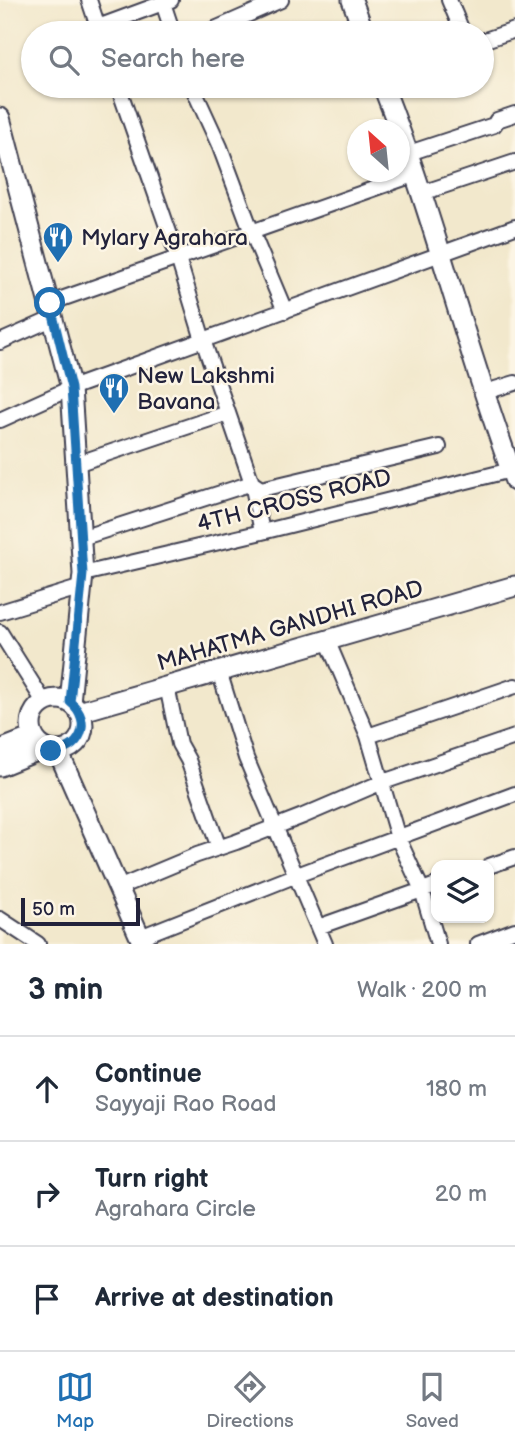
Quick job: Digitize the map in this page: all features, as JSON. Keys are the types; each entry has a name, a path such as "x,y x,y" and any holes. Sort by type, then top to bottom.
{"main road":[{"path":"352,0 360,21"},
{"path":"388,98 396,119"},
{"path":"0,118 6,167 52,311 71,388 83,581 75,707"},
{"path":"410,156 439,253 514,473"},
{"name":"MAHATMA GANDHI ROAD","path":"75,707 167,686 515,586"},
{"path":"0,750 45,746 74,745 80,738 83,720 75,707 61,699 44,702 33,714 31,721 45,746 118,888 141,941"},
{"path":"0,766 45,746"}],"street":[{"path":"89,0 96,21"},
{"path":"233,21 281,0"},
{"path":"449,0 458,21"},
{"path":"120,21 167,1 171,21"},
{"path":"494,37 515,30"},
{"path":"122,98 252,483 262,533"},
{"path":"198,98 220,147 285,311"},
{"path":"410,153 494,125 498,120 515,114"},
{"path":"422,194 515,162"},
{"path":"0,342 52,311 178,258 251,230 416,174"},
{"path":"0,420 71,388 515,227"},
{"path":"485,392 515,383"},
{"path":"76,464 228,413"},
{"path":"252,483 261,489 439,447"},
{"name":"4TH CROSS ROAD","path":"0,612 83,581 262,533 514,473"},
{"path":"81,538 252,483"},
{"path":"0,632 44,702"},
{"path":"327,640 368,736 398,838 422,890 438,944"},
{"path":"219,671 246,758 325,944"},
{"path":"167,686 179,744 188,760 219,848"},
{"path":"368,736 515,687"},
{"path":"118,888 380,783 515,737"},
{"path":"141,941 297,875 515,794"},
{"path":"494,864 515,857"},
{"path":"318,927 431,887"},
{"path":"0,919 38,944"},
{"path":"478,944 515,930"}],"place":[{"name":"Mylary Agrahara","path":"58,264"},
{"name":"New Lakshmi Bavana","path":"114,415"}],"route":[{"path":"50,303 71,388 83,574 70,702 83,720 83,729 74,745 67,749 51,751"}]}
